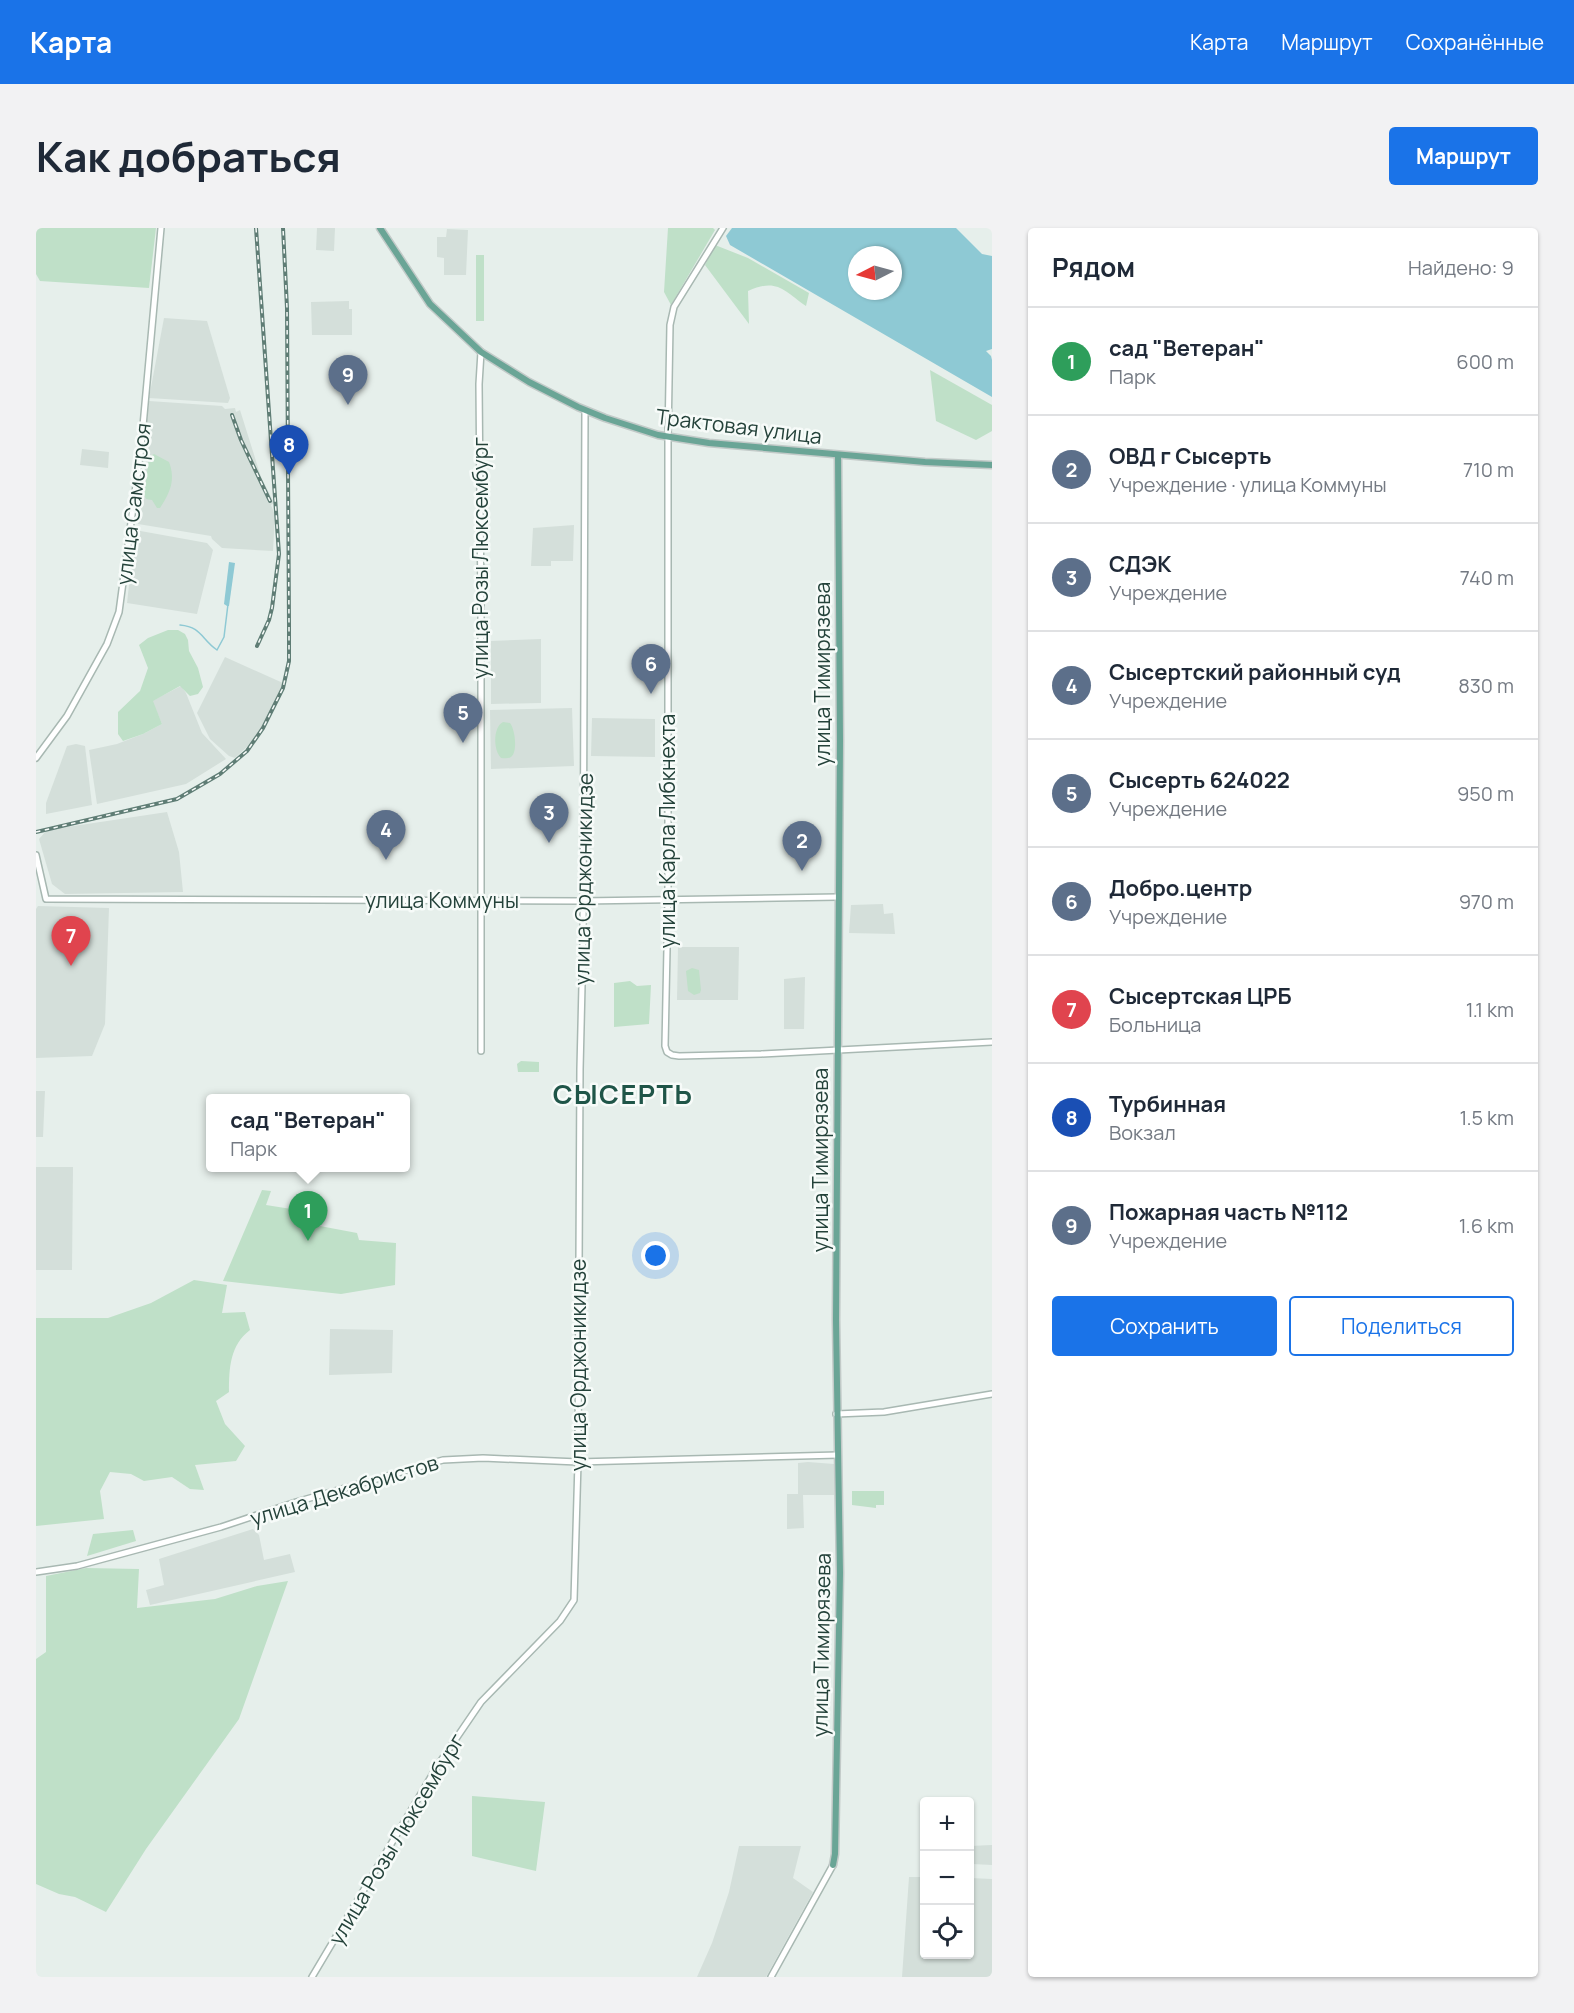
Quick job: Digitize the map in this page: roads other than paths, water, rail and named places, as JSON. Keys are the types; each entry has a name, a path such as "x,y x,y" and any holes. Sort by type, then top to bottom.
{"main road":[{"name":"Трактовая улица","path":"380,228 430,304 481,352 529,382 585,410 632,428 668,437 718,444 925,462 992,465"},
{"name":"улица Тимирязева","path":"833,1865 840,1574 837,1414 838,454"}],"street":[{"name":"улица Самстроя","path":"36,758 67,716 107,644 119,612 141,448 161,228"},
{"name":"улица Карла Либкнехта","path":"723,228 674,307 670,325 668,900 665,1046 667,1052 672,1055 837,1050"},
{"name":"улица Розы Люксембург","path":"481,352 479,384 482,1051"},
{"name":"улица Орджоникидзе","path":"574,1600 578,1462 585,410"},
{"name":"улица Коммуны","path":"36,855 46,899 583,901 838,897"},
{"path":"837,1050 992,1042"},
{"path":"837,1414 884,1412 992,1394"},
{"name":"улица Декабристов","path":"36,1572 77,1566 221,1527 434,1461 483,1458 578,1462 838,1455"},
{"name":"улица Розы Люксембург","path":"312,1977 438,1765 481,1702 560,1621 574,1600"},
{"path":"771,1977 833,1865"}],"water":[{"path":"732,228 956,228 982,254 992,256 992,349 986,351 992,360 992,397 730,245 726,236"},
{"path":"229,562 235,563 229,606 227,606 224,604"}],"waterway":[{"path":"180,625 193,628 217,650 224,637 228,604"}],"railway":[{"path":"256,228 279,554 272,608 257,646"},
{"path":"36,832 177,799 220,774 247,751 263,728 283,688 289,661 287,308 283,228"},
{"path":"232,415 241,440 270,501"}],"place":[{"name":"Пожарная часть №112","path":"348,405"},
{"name":"Турбинная","path":"289,475"},
{"name":"Добро.центр","path":"651,694"},
{"name":"Сысерть 624022","path":"463,743"},
{"name":"СДЭК","path":"549,843"},
{"name":"Сысертский районный суд","path":"386,860"},
{"name":"ОВД г Сысерть","path":"802,871"},
{"name":"Сысертская ЦРБ","path":"71,966"},
{"name":"сад \"Ветеран\"","path":"308,1241"}],"district":[{"name":"СЫСЕРТЬ","path":"623,1093"}]}
